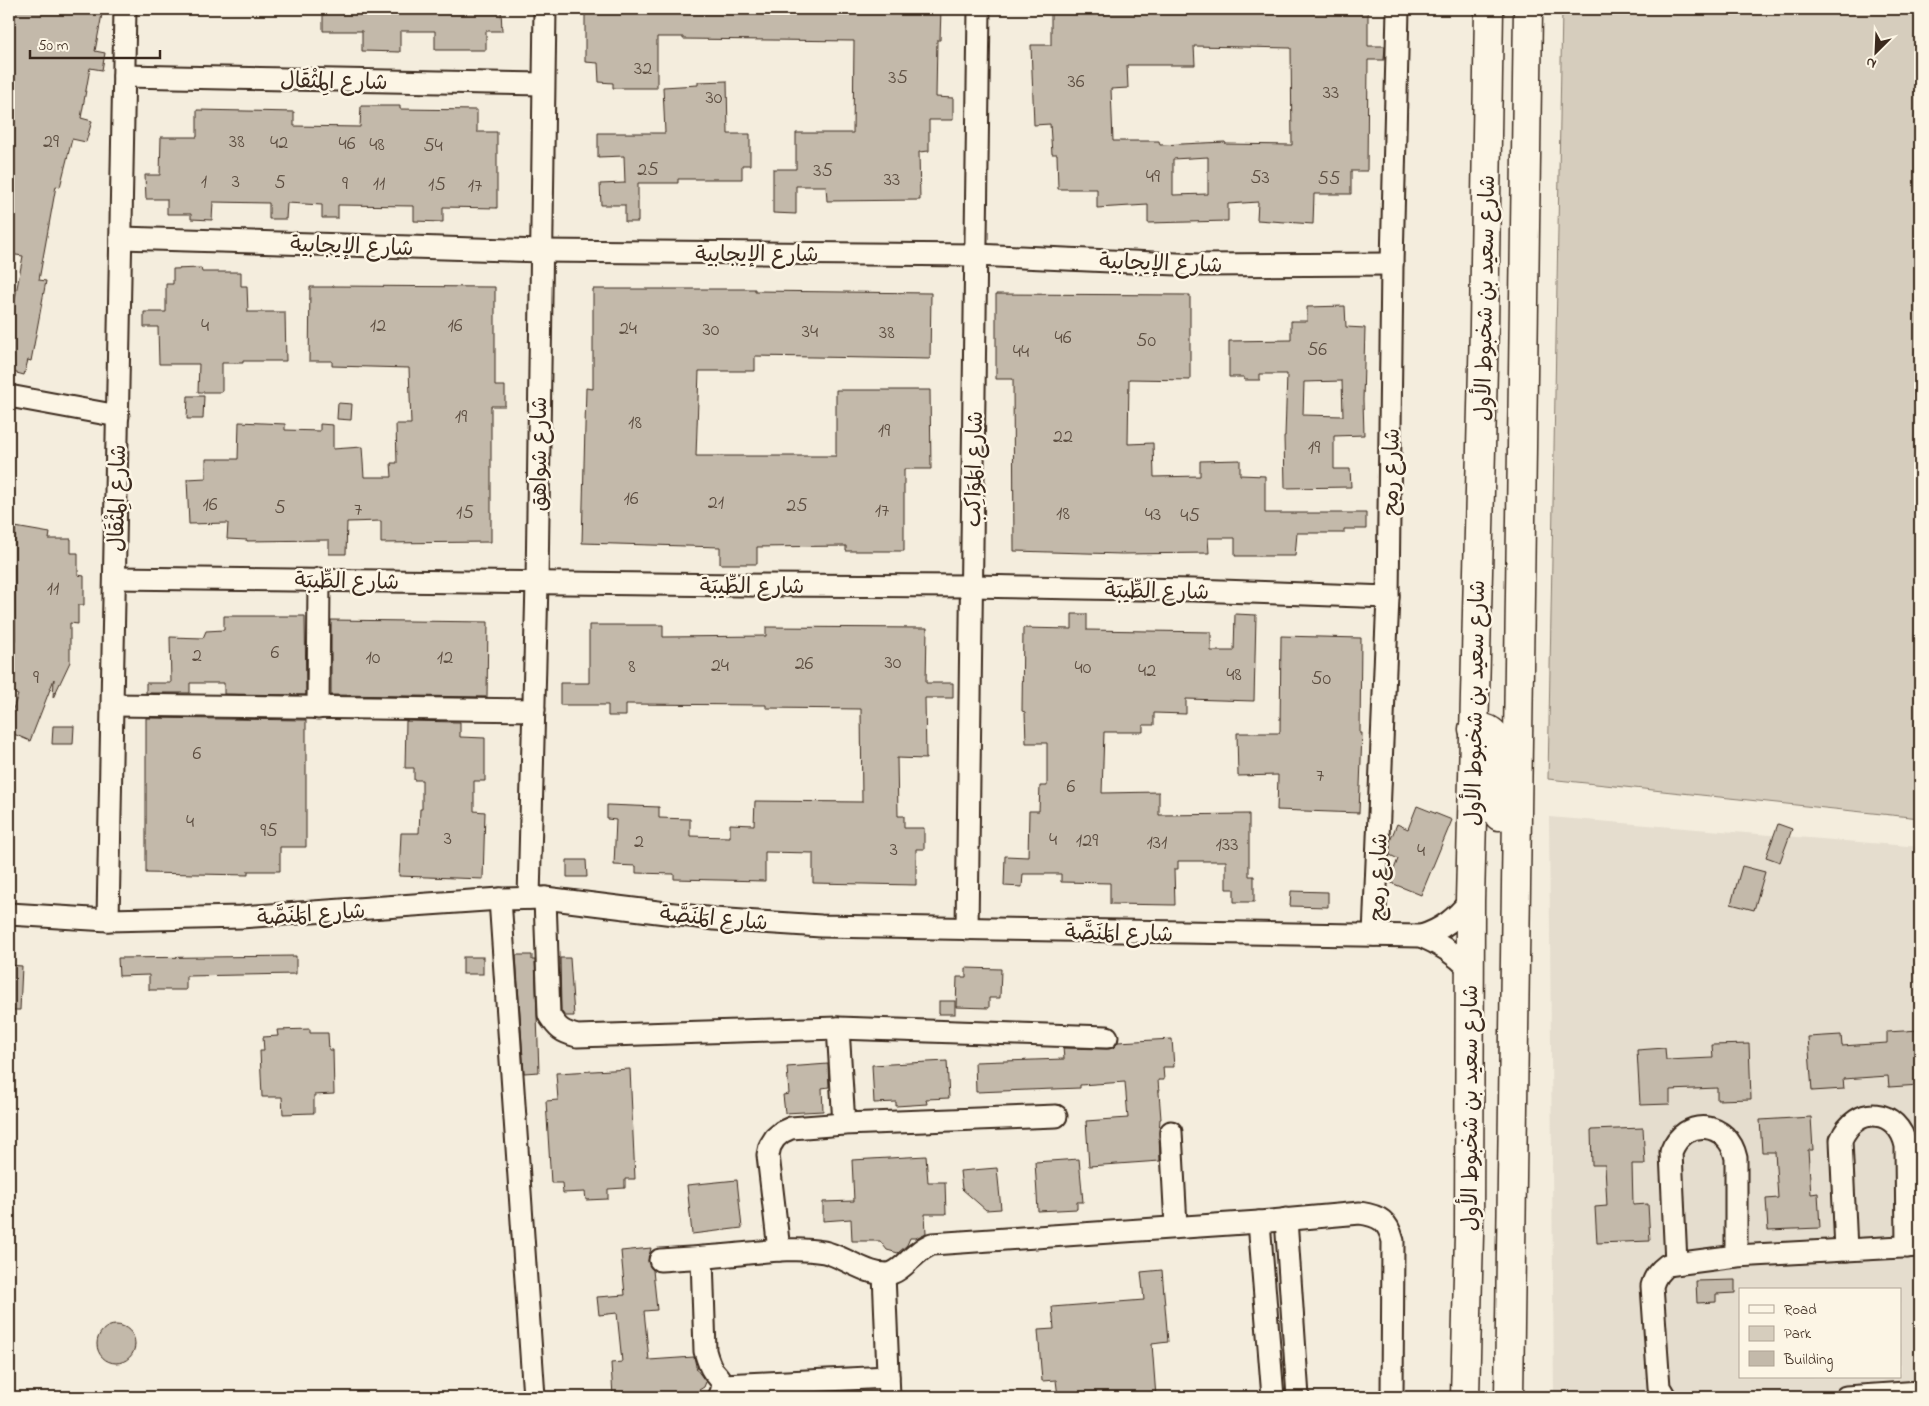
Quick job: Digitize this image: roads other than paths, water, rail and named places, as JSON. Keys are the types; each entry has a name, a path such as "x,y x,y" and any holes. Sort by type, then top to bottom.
{"main road":[{"name":"شارع سعيد بن شخبوط الأول","path":"1465,1397 1469,1234 1470,900 1484,325 1489,9"},
{"name":"شارع سعيد بن شخبوط الأول","path":"1509,1397 1508,1359 1517,893 1528,9"},
{"path":"1473,729 1480,728 1492,731 1499,741 1500,855 1506,875 1517,893"},
{"path":"1469,1234 1480,1250 1484,1268 1484,1351 1487,1356 1497,1362 1508,1359"}],"street":[{"name":"شارع المِثْقَال","path":"108,920 125,9"},
{"name":"شارع شواهق","path":"545,9 534,710 537,898 549,1015 557,1027 567,1033 578,1036 838,1028 1107,1037"},
{"name":"شارع المَوَاكِب","path":"967,929 980,9"},
{"name":"شارع رمح","path":"1374,935 1388,597 1392,264 1398,9"},
{"name":"شارع المِثْقَال","path":"124,76 543,84"},
{"name":"شارع الإيجابية","path":"122,238 541,251 976,255 1199,264 1392,264"},
{"path":"9,396 118,416"},
{"name":"شارع الطِّيبَة","path":"115,578 972,586 1193,590 1388,597"},
{"path":"318,708 319,579"},
{"path":"113,705 534,710"},
{"name":"شارع المَنَصَّة","path":"9,914 108,920 241,918 537,898 714,918 821,926 1421,936 1435,932 1448,924 1460,914 1470,900"},
{"path":"500,899 534,1397"},
{"name":"شارع المَنَصَّة","path":"1421,936 1433,941 1457,957 1469,968"},
{"path":"838,1028 844,1124"},
{"path":"779,1250 768,1155 770,1146 782,1132 791,1128 844,1124 1056,1116"},
{"path":"1665,1397 1659,1387 1652,1286 1660,1270 1667,1265 1736,1256 1846,1250 1914,1246 1905,1138 1896,1123 1881,1116 1864,1116 1850,1125 1842,1140 1846,1250"},
{"path":"1676,1263 1671,1152 1679,1137 1693,1129 1702,1127 1718,1131 1725,1136 1734,1150 1736,1158 1736,1256"},
{"path":"1171,1132 1176,1226"},
{"path":"660,1260 702,1258 779,1250 824,1252 874,1272 884,1274 892,1273 902,1268 921,1250 932,1244 1176,1226 1259,1222 1360,1213 1373,1215 1382,1220 1390,1230 1393,1242 1392,1397"},
{"path":"1286,1219 1298,1397"},
{"path":"1259,1222 1273,1397"},
{"path":"702,1258 704,1351 713,1370 720,1376 721,1391 888,1387 884,1274"},
{"path":"1846,1397 1920,1392"}]}
